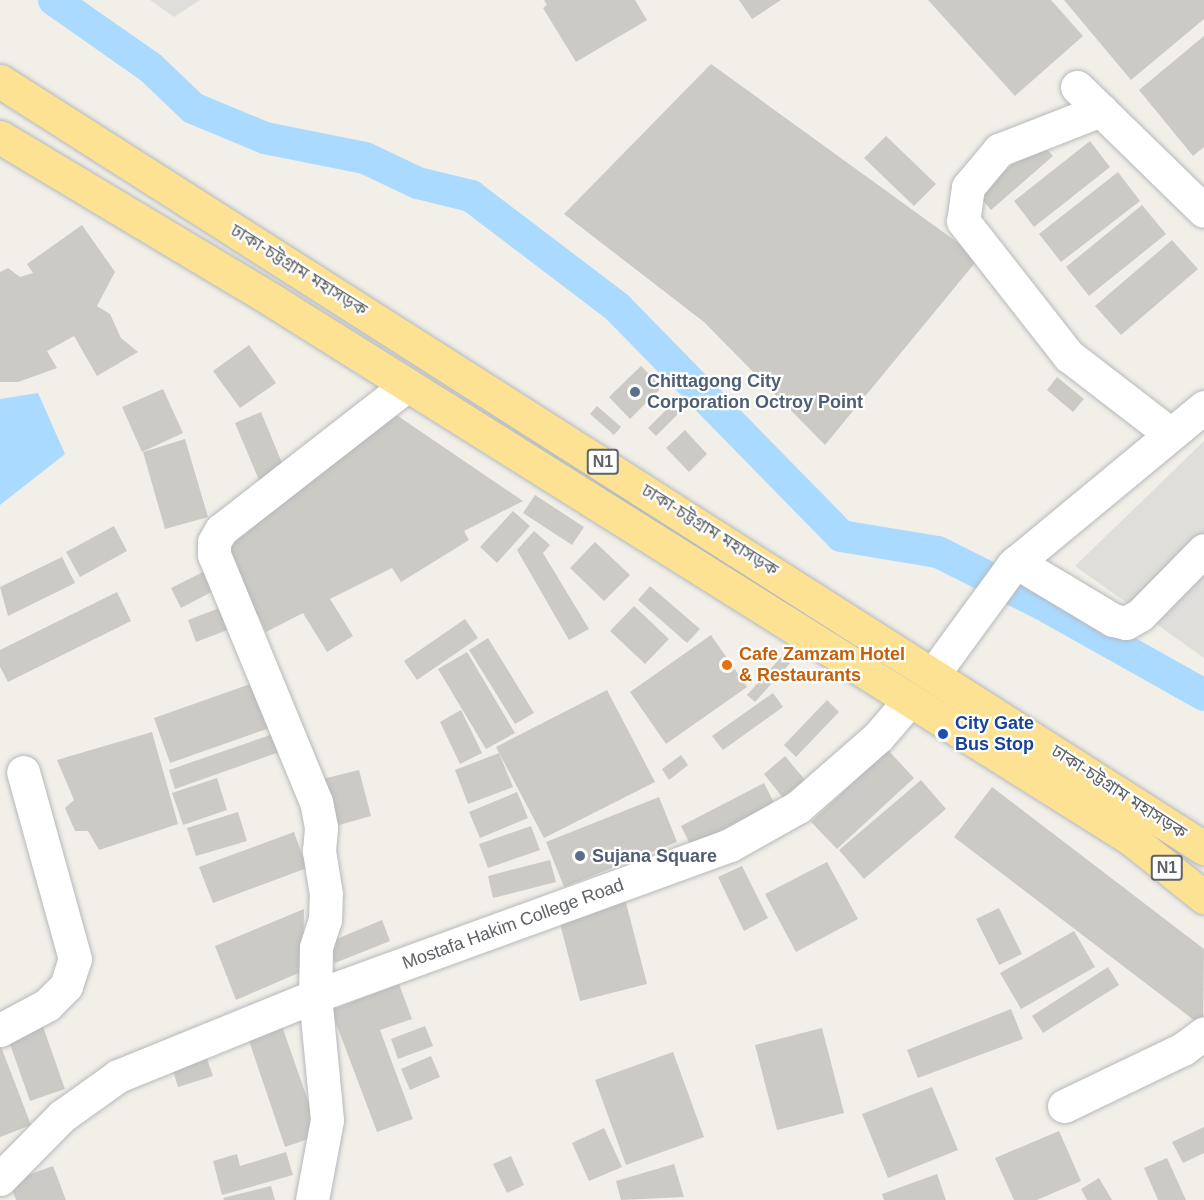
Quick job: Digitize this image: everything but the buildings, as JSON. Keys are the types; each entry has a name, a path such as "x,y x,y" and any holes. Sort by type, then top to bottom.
{"highway":[{"name":"ঢাকা-চট্টগ্রাম মহাসড়ক","path":"0,81 934,673 1204,848"},
{"name":"ঢাকা-চট্টগ্রাম মহাসড়ক","path":"1,138 407,385 1130,838 1204,897"}],"street":[{"path":"1077,87 1204,211"},
{"path":"1101,110 999,150 968,187 963,221 1069,356 1169,434"},
{"path":"312,1200 327,1120 315,996 316,947 325,920 326,894 316,801 214,555 213,542 221,530 407,385"},
{"path":"934,673 1014,564 1204,407"},
{"path":"1014,564 1113,620 1126,623 1140,615 1204,550"},
{"name":"Mostafa Hakim College Road","path":"0,1179 62,1116 118,1076 315,996 730,845 798,807 878,737 909,701"},
{"path":"0,1029 47,1005 66,986 75,959 23,772"},
{"path":"1064,1106 1183,1049 1204,1033"}],"shaded area":[{"path":"150,0 200,0 174,17"},
{"path":"1204,441 1204,658 1075,566"}],"water":[{"path":"38,393 65,454 0,505 0,399"}],"waterway":[{"path":"54,0 151,68 193,108 265,138 365,158 418,183 471,196 617,307 841,536 938,552 1042,604 1204,695"}],"place":[{"name":"Chittagong City Corporation Octroy Point","path":"635,392"},
{"name":"Cafe Zamzam Hotel & Restaurants","path":"727,665"},
{"name":"City Gate Bus Stop","path":"943,734"},
{"name":"Sujana Square","path":"580,856"}]}
